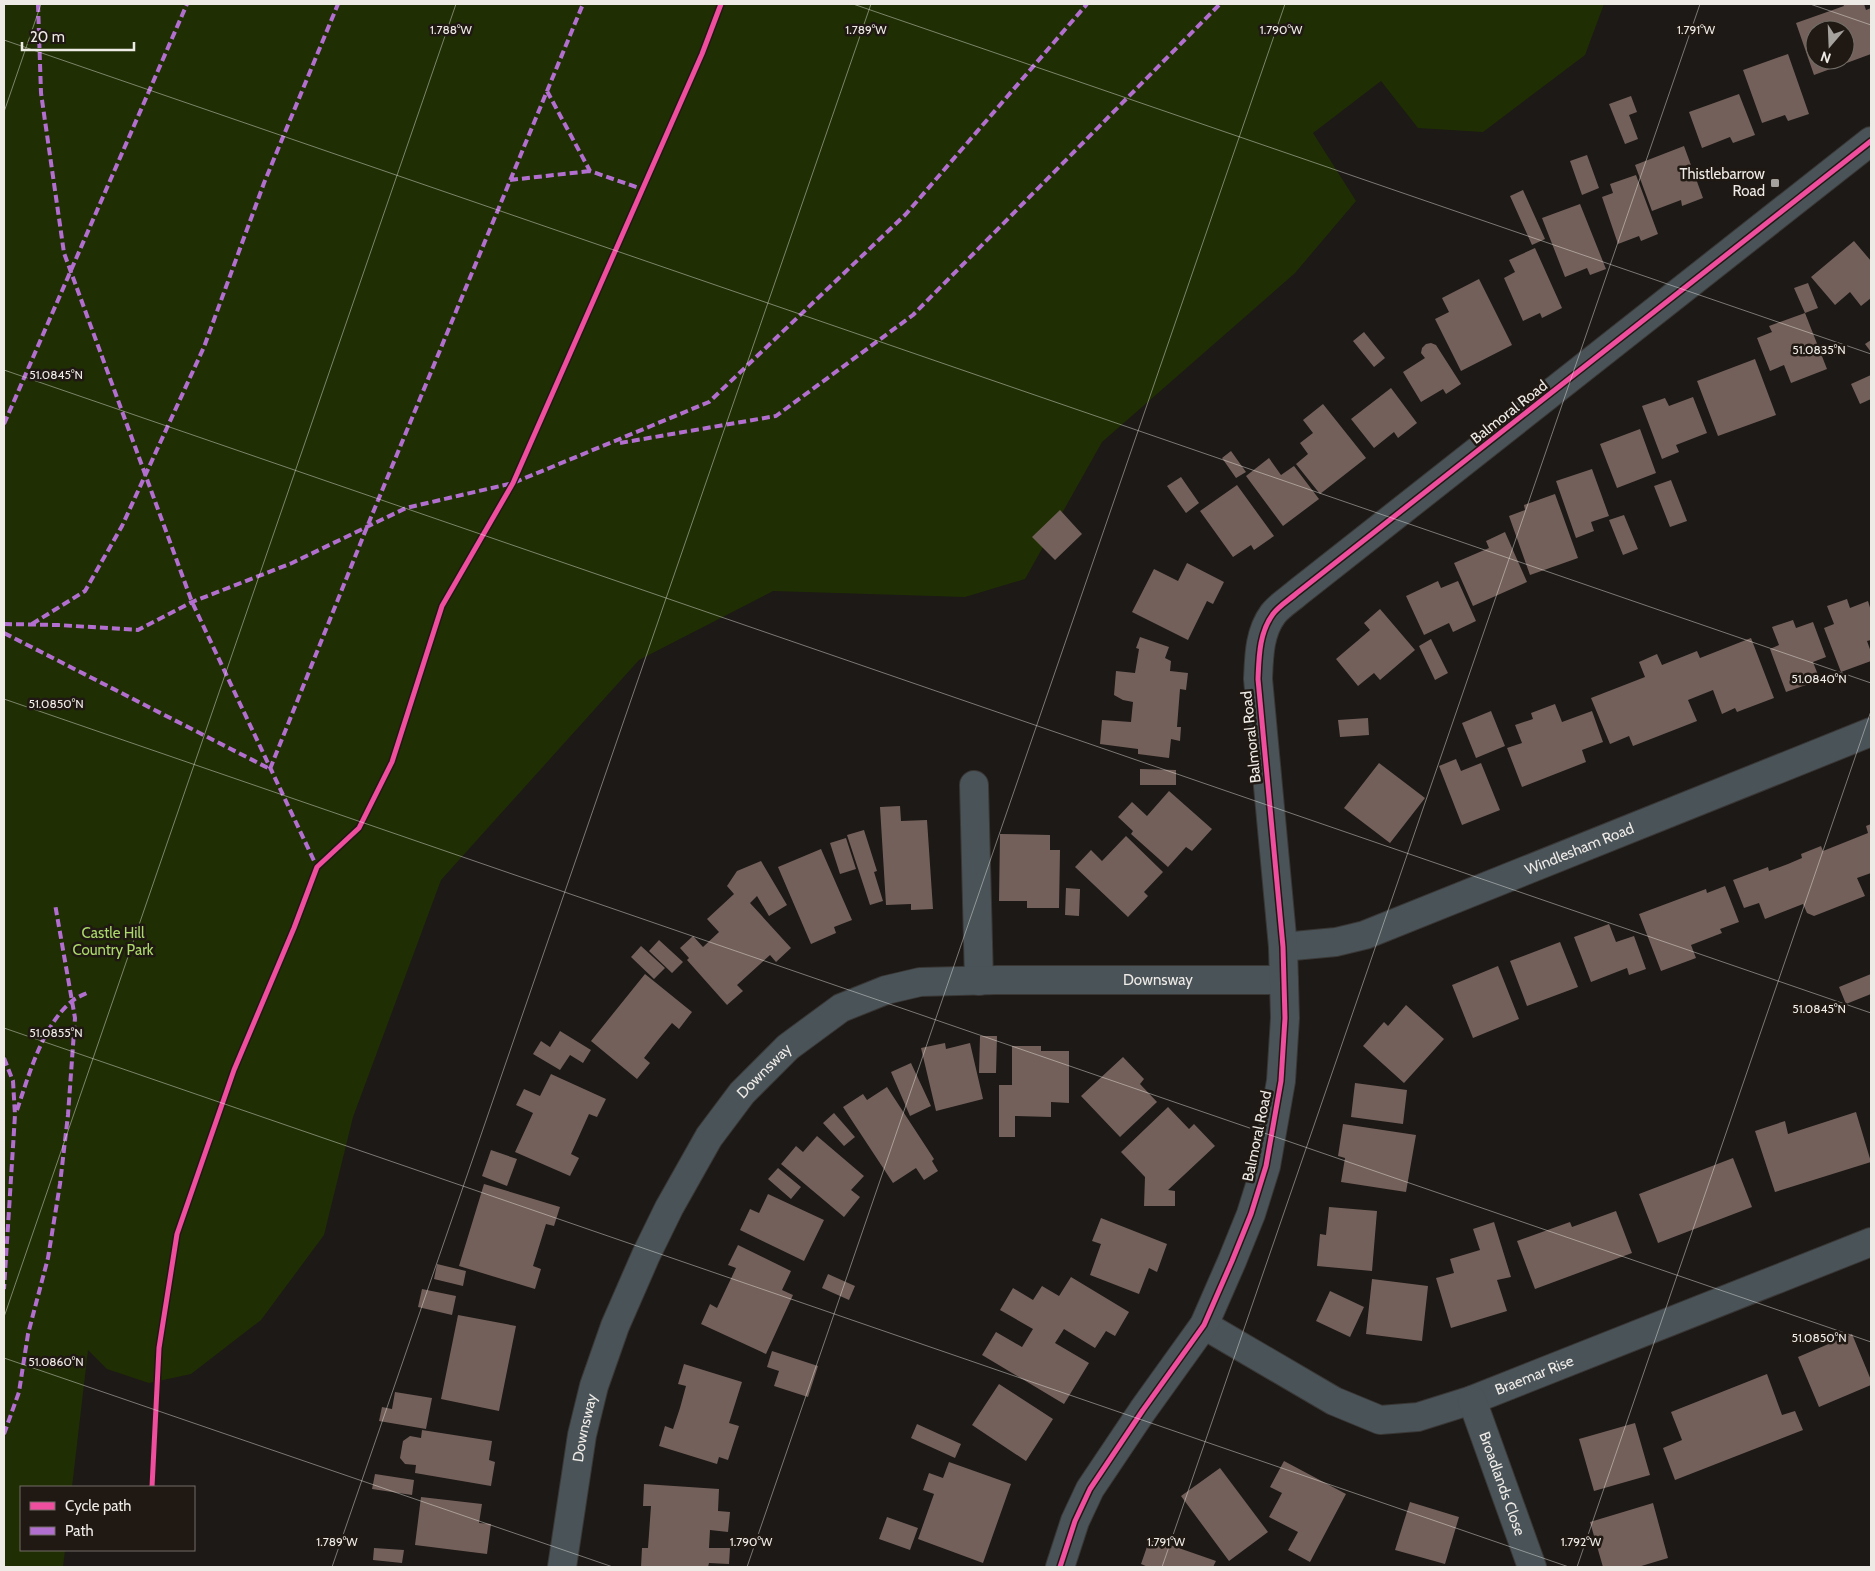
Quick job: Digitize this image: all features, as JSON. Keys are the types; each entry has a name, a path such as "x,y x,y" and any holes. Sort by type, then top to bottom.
{"street":[{"name":"Balmoral Road","path":"1060,1567 1075,1521 1090,1489 1143,1410 1204,1326 1232,1261 1266,1166 1281,1081 1285,1018 1283,947 1258,679 1259,656 1263,637 1274,612 1868,149"},
{"name":"Windlesham Road","path":"1283,947 1336,942 1365,935 1871,732"},
{"path":"974,785 979,981"},
{"name":"Downsway","path":"562,1567 582,1435 594,1386 615,1326 656,1232 709,1137 742,1093 788,1047 841,1008 886,990 920,982 1284,980"},
{"name":"Braemar Rise","path":"1204,1326 1334,1401 1380,1420 1418,1417 1472,1400 1871,1242"},
{"name":"Broadlands Close","path":"1472,1400 1532,1567"}],"green space":[{"name":"Castle Hill Country Park","path":"4,4 1604,4 1585,55 1483,132 1418,128 1381,81 1313,133 1356,201 1295,273 1102,442 1025,579 965,597 773,591 639,660 441,880 353,1117 324,1235 261,1320 191,1374 149,1383 107,1369 88,1350 72,1486 20,1486 20,1551 65,1551 63,1567 4,1567"}],"building":[{"path":"1843,4 1864,4 1866,10 1871,8 1871,54 1855,60 1855,20 1805,20 1805,49 1796,23 1844,6"},
{"path":"1788,54 1809,114 1788,121 1785,115 1762,123 1743,70"},
{"path":"1812,70 1828,70 1814,75"},
{"path":"1739,94 1755,135 1733,143 1730,137 1702,148 1689,112"},
{"path":"1631,96 1637,112 1629,115 1638,139 1625,144 1609,104"},
{"path":"1684,146 1703,198 1682,206 1681,200 1652,211 1635,165"},
{"path":"1587,155 1599,188 1582,195 1570,161"},
{"path":"1636,175 1658,234 1641,241 1639,236 1618,244 1602,197 1613,193 1610,184"},
{"path":"1523,190 1545,239 1532,245 1510,196"},
{"path":"1580,204 1606,269 1590,275 1587,268 1565,277 1542,218"},
{"path":"1854,241 1871,261 1871,298 1861,306 1850,292 1835,305 1811,277"},
{"path":"1535,248 1562,308 1542,318 1540,313 1523,321 1504,278 1515,272 1509,260"},
{"path":"1479,279 1512,345 1461,371 1435,319 1449,312 1442,298"},
{"path":"1808,283 1818,308 1805,313 1794,288"},
{"path":"1805,313 1827,369 1791,383 1784,365 1770,371 1757,338 1772,332 1769,326"},
{"path":"1364,332 1385,358 1374,367 1353,341"},
{"path":"1871,340 1871,352 1865,344"},
{"path":"1426,344 1436,345 1461,384 1446,394 1443,389 1421,402 1403,372 1425,358 1421,353 1422,348"},
{"path":"1755,359 1776,415 1718,436 1697,381"},
{"path":"1871,375 1871,399 1860,404 1851,384"},
{"path":"1391,388 1417,423 1398,438 1394,432 1374,448 1351,419"},
{"path":"1693,397 1707,433 1676,445 1679,452 1662,459 1642,406 1665,398 1669,406"},
{"path":"1323,404 1366,458 1320,494 1296,464 1308,454 1300,443 1313,433 1303,420"},
{"path":"1640,429 1656,473 1617,488 1600,444"},
{"path":"1231,451 1246,472 1236,478 1222,458"},
{"path":"1269,458 1281,475 1294,466 1319,499 1283,526 1246,476"},
{"path":"1592,469 1609,516 1591,522 1594,531 1576,538 1556,481"},
{"path":"1181,477 1199,503 1186,513 1167,486"},
{"path":"1671,480 1687,521 1670,527 1654,486"},
{"path":"1237,485 1274,536 1254,550 1251,545 1233,557 1200,511"},
{"path":"1555,494 1578,558 1530,575 1509,516 1525,510 1524,505"},
{"path":"1060,510 1082,534 1055,560 1032,537"},
{"path":"1624,515 1638,549 1623,555 1609,520"},
{"path":"1505,532 1527,582 1473,606 1454,563 1489,548 1486,541"},
{"path":"1187,563 1224,582 1213,604 1207,601 1188,640 1132,612 1154,569 1178,581"},
{"path":"1438,581 1441,588 1458,581 1476,621 1453,632 1449,623 1424,635 1406,596"},
{"path":"1847,599 1850,608 1868,601 1871,611 1871,640 1867,641 1871,652 1871,661 1841,672 1824,628 1834,624 1827,606"},
{"path":"1380,609 1415,650 1380,680 1374,673 1358,686 1336,659 1370,630 1364,623"},
{"path":"1793,620 1796,628 1813,622 1826,657 1813,662 1820,680 1786,692 1770,649 1779,645 1772,627"},
{"path":"1140,637 1169,647 1165,658 1171,661 1170,671 1188,673 1186,690 1180,689 1177,727 1181,727 1180,741 1171,739 1169,758 1138,754 1138,749 1100,744 1102,720 1131,722 1133,702 1123,700 1114,695 1116,671 1135,673 1139,649 1136,648"},
{"path":"1751,638 1774,698 1737,712 1735,708 1722,714 1713,690 1688,700 1697,721 1633,746 1629,736 1610,744 1591,698 1645,677 1639,662 1657,654 1662,665 1697,651 1700,658"},
{"path":"1431,639 1448,673 1435,680 1419,646"},
{"path":"1555,704 1562,722 1592,711 1603,742 1582,750 1586,762 1522,787 1507,748 1522,743 1515,725 1533,719 1531,713"},
{"path":"1491,711 1505,746 1476,758 1462,723"},
{"path":"1368,718 1369,735 1340,737 1338,720"},
{"path":"1456,759 1461,771 1481,763 1500,810 1462,825 1439,766"},
{"path":"1379,763 1425,798 1390,843 1344,808"},
{"path":"1140,769 1176,770 1176,785 1140,785"},
{"path":"1169,791 1212,829 1192,851 1186,847 1168,867 1131,834 1133,831 1118,817 1132,802 1147,816"},
{"path":"900,806 901,821 927,820 933,909 911,910 911,904 886,905 880,807"},
{"path":"1871,824 1871,873 1857,878 1865,896 1814,916 1807,913 1803,904 1765,919 1759,903 1744,908 1733,880 1768,867 1769,871 1802,858 1801,854 1821,846 1823,851 1868,833 1866,826"},
{"path":"864,830 877,871 874,872 883,901 870,905 847,835"},
{"path":"1000,834 1050,835 1050,850 1060,850 1059,908 1027,908 1027,901 999,901"},
{"path":"1126,836 1163,872 1144,892 1148,896 1128,917 1075,867 1091,850 1102,861"},
{"path":"846,838 856,869 840,874 830,843"},
{"path":"821,849 852,920 834,927 836,933 811,944 778,867"},
{"path":"761,861 787,905 769,916 757,896 750,903 791,948 776,962 770,955 737,985 743,991 727,1005 687,960 689,958 680,948 693,936 703,947 719,932 707,919 734,894 727,886 737,871"},
{"path":"1725,886 1739,922 1720,929 1722,933 1691,945 1696,958 1661,971 1639,914 1706,889 1707,893"},
{"path":"1066,888 1080,889 1079,916 1065,915"},
{"path":"1609,924 1616,942 1634,936 1646,969 1629,975 1627,968 1591,982 1574,937"},
{"path":"659,940 683,962 672,973 649,951"},
{"path":"1560,942 1578,987 1527,1006 1510,961"},
{"path":"641,946 665,968 654,979 631,957"},
{"path":"1498,966 1519,1019 1473,1038 1452,985"},
{"path":"645,974 692,1012 679,1029 672,1023 658,1040 644,1058 650,1063 637,1079 591,1041"},
{"path":"1871,974 1871,994 1846,1004 1839,987"},
{"path":"1406,1005 1444,1039 1404,1083 1363,1046 1384,1022 1388,1026"},
{"path":"560,1031 591,1050 583,1063 570,1055 560,1070 533,1054 541,1041 550,1047"},
{"path":"980,1036 997,1036 996,1073 979,1073"},
{"path":"945,1043 946,1049 970,1043 983,1099 936,1111 921,1048"},
{"path":"1012,1046 1041,1046 1041,1051 1069,1051 1069,1103 1051,1102 1051,1117 1015,1116 1015,1137 999,1137 999,1085 1012,1085"},
{"path":"1123,1057 1144,1079 1140,1084 1157,1102 1120,1137 1081,1096"},
{"path":"911,1063 931,1106 910,1116 891,1072"},
{"path":"551,1074 606,1099 597,1117 589,1114 571,1154 579,1158 570,1176 515,1152 533,1113 516,1105 524,1089 540,1096"},
{"path":"1355,1083 1407,1090 1403,1124 1351,1117"},
{"path":"887,1087 934,1159 932,1161 938,1171 924,1180 916,1168 893,1183 843,1107 863,1094 867,1100"},
{"path":"1168,1107 1189,1129 1194,1124 1215,1146 1168,1190 1175,1191 1175,1206 1144,1206 1145,1177 1121,1152"},
{"path":"1856,1112 1871,1162 1775,1192 1755,1131 1785,1121 1788,1134"},
{"path":"834,1113 855,1137 844,1146 823,1123"},
{"path":"1343,1124 1416,1135 1406,1192 1341,1182 1345,1158 1338,1156"},
{"path":"817,1136 864,1176 851,1190 860,1197 844,1217 781,1164 796,1146 803,1152"},
{"path":"491,1150 517,1159 507,1186 482,1176"},
{"path":"1733,1158 1752,1207 1658,1243 1639,1194"},
{"path":"778,1168 801,1187 791,1199 768,1179"},
{"path":"484,1184 560,1207 554,1226 546,1224 533,1266 541,1269 535,1289 459,1266"},
{"path":"768,1194 824,1220 804,1261 740,1230 750,1209 759,1213"},
{"path":"1329,1207 1377,1211 1372,1271 1317,1266 1320,1234 1326,1235"},
{"path":"1616,1211 1632,1253 1535,1289 1517,1241 1570,1222 1572,1227"},
{"path":"1101,1218 1167,1244 1157,1272 1149,1268 1139,1294 1090,1275 1101,1244 1092,1241"},
{"path":"1494,1222 1511,1277 1497,1280 1507,1311 1451,1328 1436,1278 1454,1273 1450,1259 1480,1250 1473,1229"},
{"path":"738,1245 791,1271 782,1290 793,1295 766,1354 701,1324 710,1304 717,1308 736,1268 728,1265"},
{"path":"437,1264 466,1271 463,1286 434,1279"},
{"path":"828,1274 855,1286 849,1300 822,1288"},
{"path":"1071,1277 1129,1312 1115,1336 1106,1331 1095,1348 1064,1329 1055,1343 1089,1363 1064,1404 982,1355 996,1332 1022,1347 1033,1329 1000,1310 1013,1288 1033,1300 1042,1286 1059,1296"},
{"path":"1372,1279 1428,1286 1422,1341 1366,1334"},
{"path":"422,1289 456,1296 452,1315 418,1307"},
{"path":"1330,1291 1364,1307 1350,1337 1316,1321"},
{"path":"458,1315 516,1326 499,1411 441,1399"},
{"path":"1852,1334 1871,1380 1871,1385 1819,1407 1798,1357"},
{"path":"772,1351 818,1366 808,1397 774,1386 779,1371 767,1367"},
{"path":"684,1364 742,1382 729,1423 739,1426 728,1460 719,1457 717,1464 659,1446 665,1426 673,1429 680,1408 686,1386 678,1384"},
{"path":"1767,1374 1782,1415 1795,1411 1803,1430 1675,1480 1663,1448 1682,1440 1671,1412"},
{"path":"999,1384 1053,1419 1026,1461 972,1425"},
{"path":"395,1392 432,1398 426,1429 379,1421 382,1407 392,1409"},
{"path":"1635,1423 1650,1475 1594,1491 1579,1439"},
{"path":"917,1424 961,1444 955,1458 911,1438"},
{"path":"422,1430 492,1441 489,1460 495,1462 491,1486 415,1473 416,1465 405,1464 400,1458 403,1441 410,1436 421,1438"},
{"path":"1284,1461 1346,1494 1310,1562 1288,1550 1298,1532 1269,1517 1282,1493 1270,1487"},
{"path":"949,1462 1011,1484 983,1563 918,1539 934,1494 923,1490 929,1473 943,1478"},
{"path":"1220,1468 1268,1532 1229,1561 1181,1496"},
{"path":"375,1474 414,1480 412,1495 372,1489"},
{"path":"644,1484 719,1489 718,1511 730,1512 728,1532 710,1530 709,1548 730,1548 729,1564 709,1563 708,1567 641,1567 642,1548 648,1548 651,1506 643,1506"},
{"path":"421,1497 482,1504 479,1523 491,1524 487,1554 415,1545"},
{"path":"1410,1502 1459,1517 1445,1564 1395,1550"},
{"path":"1653,1503 1668,1558 1638,1567 1603,1567 1590,1522"},
{"path":"887,1517 918,1528 910,1550 879,1539"},
{"path":"1150,1538 1216,1561 1213,1567 1148,1567 1141,1564"},
{"path":"374,1548 404,1550 402,1563 373,1560"}],"marked path":[{"path":"38,4 41,93 64,253 192,602 317,867"},
{"path":"4,424 187,4"},
{"path":"32,624 85,591 122,526 204,347 264,183 338,4"},
{"path":"270,769 367,527 583,4"},
{"path":"4,624 138,630 192,602 292,563 406,508 513,483 709,402 906,214 1087,4"},
{"path":"620,443 776,416 913,315 1220,4"},
{"path":"547,91 590,171 642,189"},
{"path":"510,180 590,171"},
{"path":"4,633 270,769"},
{"path":"4,1434 19,1392 28,1334 48,1258 60,1184 68,1115 75,1018 55,904"},
{"path":"17,1110 38,1052 52,1024 72,1001 89,992"},
{"path":"4,1058 13,1081 15,1115 4,1289"}],"cycle path":[{"path":"152,1486 159,1348 177,1234 234,1070 294,928 317,867 359,828 392,762 442,606 513,483 702,54 721,4"},
{"path":"1060,1567 1075,1521 1090,1489 1143,1410 1204,1325 1251,1214 1266,1166 1281,1081 1285,1018 1283,947 1258,679 1262,637 1268,621 1284,603 1871,141"}],"place":[{"name":"Thistlebarrow Road","path":"1775,183"}]}
